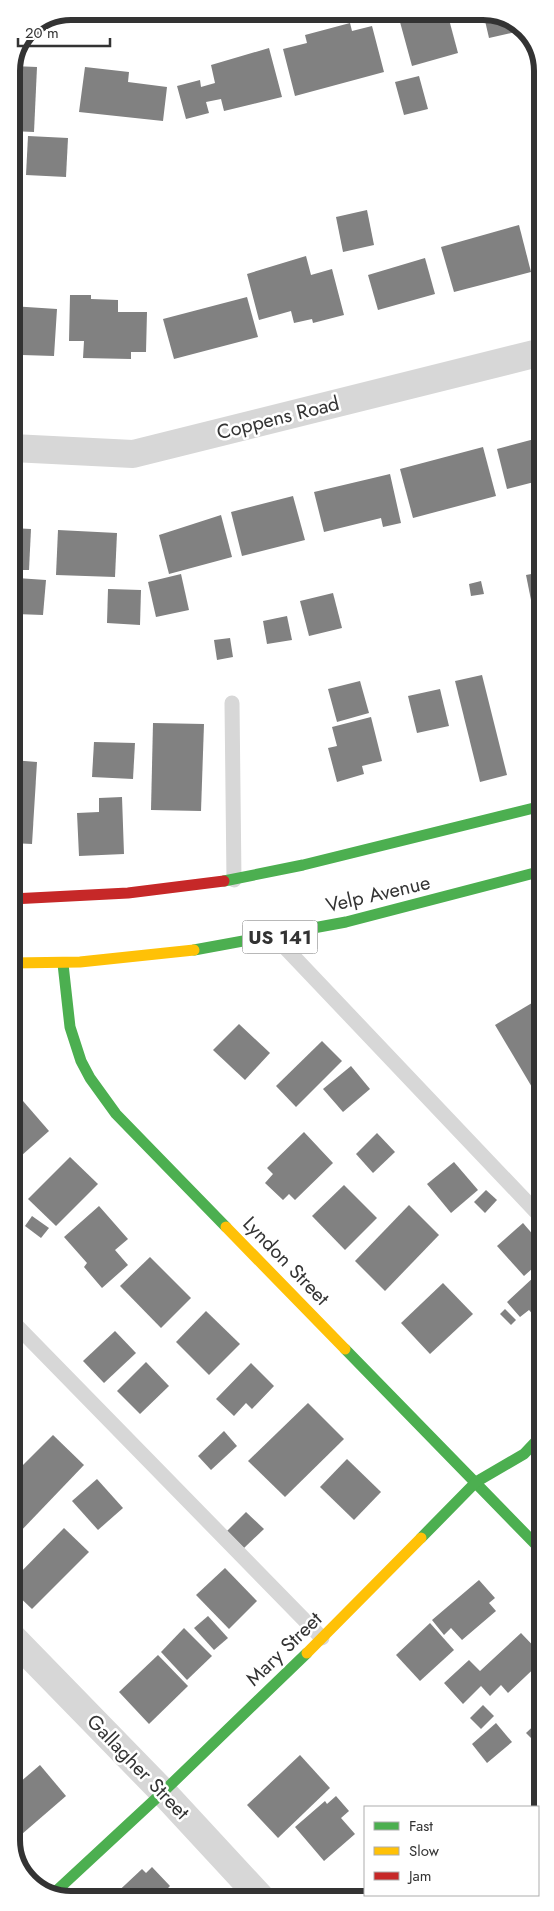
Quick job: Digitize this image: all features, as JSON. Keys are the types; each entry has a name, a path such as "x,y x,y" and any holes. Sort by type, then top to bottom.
{"street":[{"name":"Coppens Road","path":"20,448 133,454 534,354"},
{"path":"20,899 128,893 234,880 303,865 534,808"},
{"name":"Velp Avenue","path":"20,964 63,964 217,948 276,938 434,901 534,874"},
{"name":"Lyndon Street","path":"63,964 68,1018 74,1043 81,1064 94,1088 116,1114 534,1544"},
{"name":"Mary Street","path":"58,1889 164,1792 322,1638 476,1482 524,1454 534,1443"},
{"name":"Gallagher Street","path":"20,1645 164,1792 255,1891"}],"lane":[{"path":"232,703 234,880"},
{"path":"276,938 534,1210"},
{"path":"20,1329 322,1638"}],"building":[{"path":"408,20 449,20 458,53 412,66 400,22"},
{"path":"485,20 502,24 515,32 489,38"},
{"path":"350,23 352,31 372,26 384,72 295,96 283,49 307,43 305,35"},
{"path":"269,48 282,97 224,111 221,99 206,102 209,113 186,119 177,86 200,80 201,87 215,83 211,65"},
{"path":"20,66 37,67 34,132 20,131"},
{"path":"85,67 129,72 128,82 167,87 163,121 79,112"},
{"path":"419,76 428,109 404,115 395,82"},
{"path":"28,136 68,138 66,177 26,175"},
{"path":"367,210 374,245 343,252 336,217"},
{"path":"519,225 531,272 454,292 441,247"},
{"path":"306,256 311,275 332,269 344,315 313,323 312,319 294,323 291,311 259,320 247,274"},
{"path":"425,258 435,294 378,310 368,275"},
{"path":"70,295 91,295 91,299 118,300 118,312 147,312 146,352 131,352 131,359 83,358 84,341 69,341"},
{"path":"247,297 258,337 174,359 163,319"},
{"path":"20,307 57,309 54,356 22,355 22,347 20,347"},
{"path":"534,439 534,482 507,489 497,449"},
{"path":"483,447 496,496 413,518 400,469"},
{"path":"390,474 401,523 383,527 381,518 324,532 314,492"},
{"path":"293,496 305,540 242,556 231,512"},
{"path":"221,515 232,557 169,574 159,535"},
{"path":"20,528 31,529 29,570 20,570"},
{"path":"58,530 117,533 115,577 56,575"},
{"path":"181,574 189,610 156,617 148,582"},
{"path":"534,574 533,610 526,575"},
{"path":"20,578 46,580 43,615 20,614"},
{"path":"481,581 484,594 471,596 469,584"},
{"path":"108,589 141,590 140,625 107,623"},
{"path":"333,593 342,628 309,636 300,601"},
{"path":"287,616 292,640 267,644 263,621"},
{"path":"230,638 233,657 217,660 214,640"},
{"path":"482,675 507,775 480,782 455,681"},
{"path":"360,681 369,713 337,722 328,689"},
{"path":"440,689 449,726 417,733 408,696"},
{"path":"371,717 382,761 362,766 364,774 337,782 328,748 337,746 332,727"},
{"path":"153,723 204,724 201,811 151,810"},
{"path":"94,742 135,743 133,779 92,777"},
{"path":"20,761 37,762 32,844 20,843"},
{"path":"122,797 124,854 79,856 77,813 99,812 99,798"},
{"path":"534,1002 534,1091 495,1025"},
{"path":"239,1024 270,1053 245,1080 213,1050"},
{"path":"322,1041 342,1061 296,1107 276,1086"},
{"path":"351,1066 370,1089 343,1112 323,1089"},
{"path":"23,1101 49,1131 20,1157 20,1104"},
{"path":"304,1132 333,1163 295,1200 289,1194 283,1200 265,1183 273,1174 267,1168"},
{"path":"377,1133 395,1152 373,1173 356,1154"},
{"path":"70,1157 98,1184 56,1226 28,1199"},
{"path":"454,1162 478,1190 451,1213 427,1184"},
{"path":"344,1185 377,1218 345,1250 312,1216"},
{"path":"486,1190 497,1200 485,1213 474,1202"},
{"path":"409,1205 439,1235 385,1291 355,1261"},
{"path":"99,1206 128,1239 115,1250 128,1265 102,1288 84,1267 87,1263 64,1237"},
{"path":"32,1216 49,1228 41,1238 25,1226"},
{"path":"523,1223 534,1236 534,1267 524,1276 497,1246"},
{"path":"150,1257 191,1298 161,1328 120,1286"},
{"path":"534,1277 534,1316 529,1310 520,1317 507,1302"},
{"path":"443,1283 473,1314 430,1354 401,1323"},
{"path":"505,1309 516,1320 511,1325 500,1314"},
{"path":"206,1311 240,1344 209,1375 176,1342"},
{"path":"115,1331 136,1353 104,1383 83,1361"},
{"path":"146,1362 169,1386 140,1414 117,1391"},
{"path":"251,1363 274,1386 252,1409 246,1403 234,1416 216,1399"},
{"path":"308,1403 344,1439 285,1497 248,1461"},
{"path":"224,1431 237,1446 211,1470 198,1456"},
{"path":"53,1435 84,1465 20,1532 20,1468"},
{"path":"347,1459 381,1492 354,1520 320,1487"},
{"path":"97,1479 123,1508 98,1530 72,1501"},
{"path":"246,1512 264,1529 244,1548 227,1531"},
{"path":"64,1528 89,1552 32,1609 20,1598 20,1573"},
{"path":"225,1568 257,1601 229,1629 196,1595"},
{"path":"479,1580 495,1598 489,1603 496,1611 462,1640 451,1628 444,1635 432,1620"},
{"path":"208,1616 228,1638 214,1650 194,1628"},
{"path":"430,1623 454,1650 420,1681 396,1655"},
{"path":"184,1628 212,1656 187,1680 161,1652"},
{"path":"521,1633 534,1647 534,1668 508,1693 501,1685 490,1696 481,1686 463,1704 444,1683 469,1660 480,1671"},
{"path":"158,1655 188,1686 149,1724 119,1692"},
{"path":"483,1705 494,1716 481,1729 470,1718"},
{"path":"496,1723 512,1742 487,1763 472,1744"},
{"path":"534,1725 534,1741 526,1733"},
{"path":"300,1755 330,1788 278,1838 247,1805"},
{"path":"40,1765 66,1796 22,1834 20,1832 20,1782"},
{"path":"336,1796 349,1811 341,1818 355,1834 324,1861 295,1827 325,1801 327,1804"},
{"path":"152,1867 170,1886 165,1891 119,1891 142,1869 146,1873"}],"traffic: fast":[{"path":"224,881 303,865 534,808"},
{"path":"194,950 346,922 534,873"},
{"path":"63,964 70,1027 81,1061 90,1078 116,1114 226,1227"},
{"path":"345,1349 534,1543"},
{"path":"421,1538 476,1482 524,1454 534,1443"},
{"path":"58,1889 163,1792 307,1653"}],"traffic: slow":[{"path":"20,963 80,962 194,950"},
{"path":"226,1227 345,1349"},
{"path":"307,1653 421,1538"}],"traffic: jam":[{"path":"20,899 128,893 224,881"}]}
